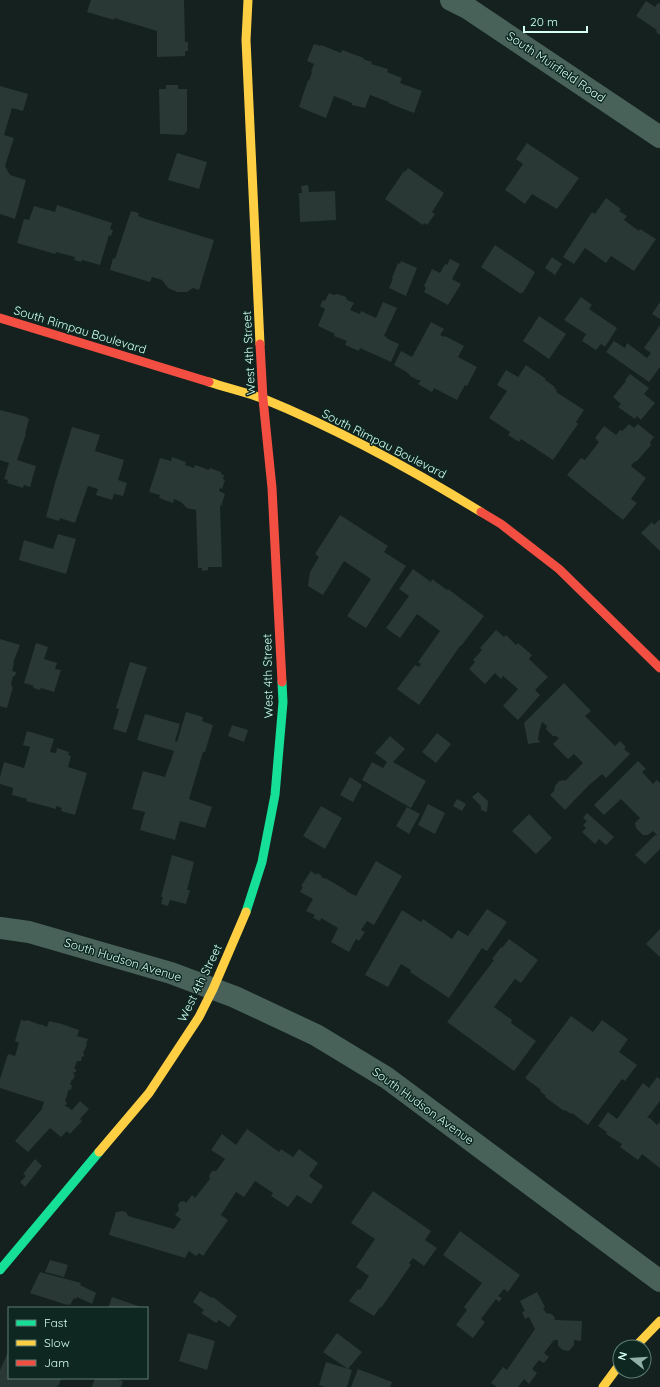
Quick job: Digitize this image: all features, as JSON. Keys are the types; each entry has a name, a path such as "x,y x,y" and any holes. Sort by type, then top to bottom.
{"street":[{"name":"West 4th Street","path":"0,1270 148,1093 173,1058 198,1017 213,989 245,914 262,862 275,796 283,702 272,488 263,399 246,40 248,0"},
{"name":"South Muirfield Road","path":"451,0 469,9 660,137"},
{"name":"South Rimpau Boulevard","path":"0,318 263,399 347,436 437,485 501,524 559,569 660,668"},
{"name":"South Hudson Avenue","path":"0,928 28,932 171,973 235,998 316,1035 387,1078 660,1282"},
{"path":"643,1339 660,1321"},
{"path":"603,1387 612,1375"}],"building":[{"path":"91,0 184,0 185,42 188,42 188,51 185,51 185,56 157,57 157,31 114,18 114,20 87,12"},
{"path":"646,1 655,7 658,3 660,4 660,35 656,32 657,30 636,16"},
{"path":"314,44 321,45 341,53 342,50 364,58 363,59 372,62 371,64 388,69 387,72 402,78 400,83 422,91 414,113 370,95 365,108 352,105 352,103 334,96 326,118 299,107 314,64 307,61"},
{"path":"166,85 178,85 178,89 187,89 187,131 184,135 160,134 159,89 166,89"},
{"path":"0,86 28,94 23,111 12,108 4,135 14,138 5,166 10,175 26,180 15,219 0,214"},
{"path":"527,143 579,178 557,209 532,194 525,204 505,190 523,164 516,159"},
{"path":"177,153 207,162 199,189 168,180"},
{"path":"408,168 444,193 432,212 435,214 427,225 424,223 423,225 385,199 404,171 405,172"},
{"path":"308,185 309,192 335,191 336,220 300,222 299,193 302,193 301,186"},
{"path":"606,198 621,209 619,211 627,216 624,220 639,231 640,229 656,239 634,271 611,256 606,263 585,248 574,264 563,257 592,212 595,214"},
{"path":"57,205 112,223 110,229 113,230 111,236 109,235 100,265 82,260 81,262 74,260 75,257 56,252 55,254 17,243 24,219 29,220 34,206 55,212"},
{"path":"131,211 139,213 138,216 146,219 214,240 199,290 193,288 187,292 177,292 168,288 162,280 152,277 150,282 110,270"},
{"path":"495,245 535,272 523,293 522,292 521,294 481,267"},
{"path":"552,257 562,264 555,275 545,268"},
{"path":"450,259 460,264 452,279 461,284 448,305 424,292 426,288 424,286 432,269 440,273"},
{"path":"401,261 417,268 406,296 389,288 398,263 400,264"},
{"path":"329,293 346,297 347,300 354,303 350,310 360,314 361,311 376,318 383,302 397,308 384,336 399,344 391,362 360,348 359,351 345,345 347,341 334,336 335,334 318,326 325,309 320,306 323,300 325,301"},
{"path":"581,297 592,305 589,309 617,328 605,347 601,344 596,350 582,341 586,334 564,320"},
{"path":"660,302 660,319 652,314"},
{"path":"539,316 566,334 549,359 523,341"},
{"path":"431,322 444,329 440,335 464,346 458,357 477,367 467,386 465,385 457,400 434,388 432,392 418,384 421,380 410,376 405,371 394,365 401,351 412,357"},
{"path":"660,325 660,367 649,382 606,352 614,341 625,348 627,343 647,358 651,353 644,348"},
{"path":"526,365 555,387 554,388 557,390 556,392 584,410 576,422 578,424 553,460 521,439 519,442 508,435 510,432 489,418 507,391 497,385 506,370 518,377"},
{"path":"630,374 649,388 644,394 655,403 641,420 637,416 635,419 618,407 621,404 613,397"},
{"path":"0,410 27,417 29,419 26,434 17,460 36,466 30,487 24,485 23,488 7,483 8,480 4,479 9,463 0,460"},
{"path":"629,424 634,428 638,424 654,437 650,442 651,445 631,466 646,478 631,499 637,503 623,520 567,475 581,458 585,460 599,442 595,438 604,426 616,435 620,430 622,431"},
{"path":"72,427 100,435 95,451 124,460 118,480 127,483 123,496 114,494 112,500 96,495 98,489 88,486 75,523 60,518 59,521 46,517"},
{"path":"172,457 186,462 185,465 194,468 195,465 209,470 210,468 221,472 221,474 224,475 223,479 225,480 222,489 220,488 219,491 225,494 220,506 222,567 208,567 208,570 202,571 202,568 198,568 196,510 187,508 181,502 174,499 173,503 159,498 160,495 149,492 160,458 171,461"},
{"path":"340,515 388,546 384,552 406,566 366,628 347,616 371,579 344,561 323,595 308,586 310,572 319,557 315,554"},
{"path":"660,519 660,551 641,533 652,522 654,525"},
{"path":"58,534 76,539 66,574 19,560 24,540 53,549"},
{"path":"413,569 431,582 432,579 447,590 448,589 484,616 460,646 419,705 397,689 415,665 419,667 421,664 418,662 440,631 417,614 400,638 386,628 409,596 399,589"},
{"path":"496,630 504,637 506,635 516,645 518,643 532,655 529,659 548,677 535,690 540,695 518,720 503,706 518,689 503,676 501,679 495,673 485,684 469,669 475,662 473,660 482,650 480,648"},
{"path":"0,639 20,645 13,663 12,671 16,672 15,676 13,676 11,684 13,687 7,708 0,706"},
{"path":"36,643 48,647 44,659 57,663 55,669 61,670 54,692 41,688 40,690 33,688 34,686 24,683"},
{"path":"130,662 147,667 126,733 113,729 119,709 116,708"},
{"path":"564,683 591,711 585,716 615,746 620,741 626,747 624,749 630,754 606,778 602,774 588,786 565,810 550,795 554,791 555,786 559,781 567,780 583,763 574,754 568,759 553,744 559,738 553,736 546,729 547,726 542,722 538,740 541,742 528,744 524,723"},
{"path":"186,712 203,717 202,721 213,725 189,799 212,807 205,828 180,821 175,840 140,830 145,812 132,809 143,771 165,777 174,751 137,740 145,714 180,724 175,741 177,742"},
{"path":"232,725 248,730 244,742 228,736"},
{"path":"27,731 54,739 50,752 56,753 57,748 69,752 68,755 71,756 68,767 87,773 75,815 61,811 62,808 56,806 56,809 26,801 27,799 12,795 13,788 0,784 0,777 4,762 24,768 30,747 23,745"},
{"path":"437,733 451,744 436,763 422,752"},
{"path":"390,736 405,749 393,762 426,781 411,808 362,780 372,762 383,768 387,762 375,753"},
{"path":"638,761 646,769 642,772 653,784 657,780 660,783 660,849 645,864 635,855 655,835 657,835 653,831 648,835 643,835 636,828 635,823 640,818 621,799 604,815 594,805"},
{"path":"350,777 362,785 353,802 340,795"},
{"path":"478,792 488,801 487,812 481,810 481,806 472,797"},
{"path":"457,799 466,804 462,811 453,806"},
{"path":"428,804 445,813 435,834 418,825"},
{"path":"321,806 342,818 325,849 303,836"},
{"path":"407,807 420,814 409,834 396,826"},
{"path":"587,813 614,837 606,845 599,839 595,844 582,832 586,828 583,825 587,821 583,818"},
{"path":"529,814 552,838 536,854 512,831"},
{"path":"172,855 194,862 187,890 190,890 186,904 170,900 168,906 161,904 163,897 161,897"},
{"path":"376,861 402,876 374,925 367,921 361,930 365,932 359,941 356,939 349,952 331,942 338,928 321,918 320,921 313,918 315,915 306,911 313,899 300,892 303,887 301,886 311,871 356,896"},
{"path":"487,909 507,922 487,951 482,948 449,998 410,972 411,970 401,964 388,987 365,975 402,910 421,922 423,919 452,939 458,930 468,936"},
{"path":"660,929 660,957 646,944"},
{"path":"509,939 538,960 521,983 515,979 494,1007 512,1020 511,1023 536,1041 514,1071 447,1022 494,960 492,959"},
{"path":"571,1016 593,1032 602,1020 628,1039 619,1052 637,1065 625,1081 622,1079 588,1125 572,1113 571,1114 565,1110 564,1111 545,1097 546,1096 540,1091 541,1090 525,1078"},
{"path":"21,1020 27,1020 47,1027 49,1021 62,1024 79,1030 77,1036 88,1039 83,1053 84,1057 82,1056 81,1061 77,1061 74,1069 76,1069 76,1072 73,1074 75,1075 70,1085 72,1085 71,1090 69,1089 65,1101 67,1102 66,1105 64,1105 72,1110 80,1101 89,1109 80,1119 82,1121 70,1134 67,1131 61,1137 50,1128 28,1152 15,1141 42,1109 44,1102 0,1088 0,1079 8,1054 15,1056 19,1043 15,1041"},
{"path":"657,1077 660,1079 660,1101 647,1118 650,1118 657,1125 660,1122 660,1168 642,1154 638,1160 620,1147 622,1144 606,1134 607,1132 598,1126 608,1112 617,1119 643,1083 649,1088"},
{"path":"247,1129 279,1152 281,1149 293,1157 299,1149 318,1163 309,1176 323,1186 311,1204 297,1195 288,1207 271,1196 273,1193 255,1181 244,1197 236,1192 221,1215 228,1220 203,1256 199,1253 196,1256 189,1251 185,1258 109,1235 116,1212 122,1211 126,1212 128,1216 174,1229 181,1219 175,1215 179,1210 178,1205 180,1202 184,1201 186,1203 192,1195 195,1198 210,1179 209,1176 212,1171 216,1171 225,1159 211,1150 222,1134 236,1145"},
{"path":"35,1159 42,1166 25,1187 20,1182 26,1176 23,1174"},
{"path":"373,1191 431,1231 425,1240 437,1248 424,1266 413,1258 409,1263 411,1265 374,1316 349,1301 358,1289 360,1290 369,1276 356,1267 375,1239 351,1223"},
{"path":"460,1231 520,1275 508,1292 504,1289 498,1296 502,1298 499,1302 496,1299 481,1319 485,1322 473,1338 456,1325 467,1310 464,1307 482,1283 443,1255"},
{"path":"50,1260 68,1265 64,1277 45,1272"},
{"path":"40,1272 81,1283 80,1285 96,1293 92,1304 77,1297 76,1299 74,1298 70,1305 67,1305 30,1293"},
{"path":"200,1291 212,1298 213,1297 237,1316 229,1327 219,1320 216,1323 201,1313 204,1310 193,1302"},
{"path":"537,1292 545,1307 543,1308 546,1313 554,1316 555,1320 582,1321 581,1341 574,1340 574,1345 569,1351 563,1350 558,1346 558,1340 554,1340 544,1353 549,1357 544,1363 539,1360 532,1369 537,1373 529,1384 524,1379 518,1387 497,1387 491,1383 503,1367 507,1370 535,1329 529,1317 525,1319 522,1312 525,1311 520,1301"},
{"path":"112,1297 141,1307 108,1307"},
{"path":"188,1333 215,1341 207,1370 179,1361"},
{"path":"337,1333 362,1352 348,1369 323,1352"},
{"path":"8,1352 8,1379 61,1379 59,1385 56,1385 60,1387 0,1387 0,1370"},
{"path":"326,1362 352,1370 347,1387 325,1387 319,1385"},
{"path":"358,1369 392,1382 390,1387 351,1387"},
{"path":"95,1379 116,1379 123,1381 121,1387 92,1387"}],"traffic: fast":[{"path":"246,912 262,862 275,795 283,702 282,682"},
{"path":"0,1270 99,1152"}],"traffic: slow":[{"path":"248,0 246,40 260,344"},
{"path":"209,382 264,399 348,437 402,466 481,512"},
{"path":"99,1152 149,1093 199,1017 213,989 246,912"},
{"path":"643,1339 660,1321"},
{"path":"603,1387 612,1375"}],"traffic: jam":[{"path":"0,318 209,382"},
{"path":"260,344 263,399 272,488 282,682"},
{"path":"481,512 501,524 559,569 660,668"}]}
